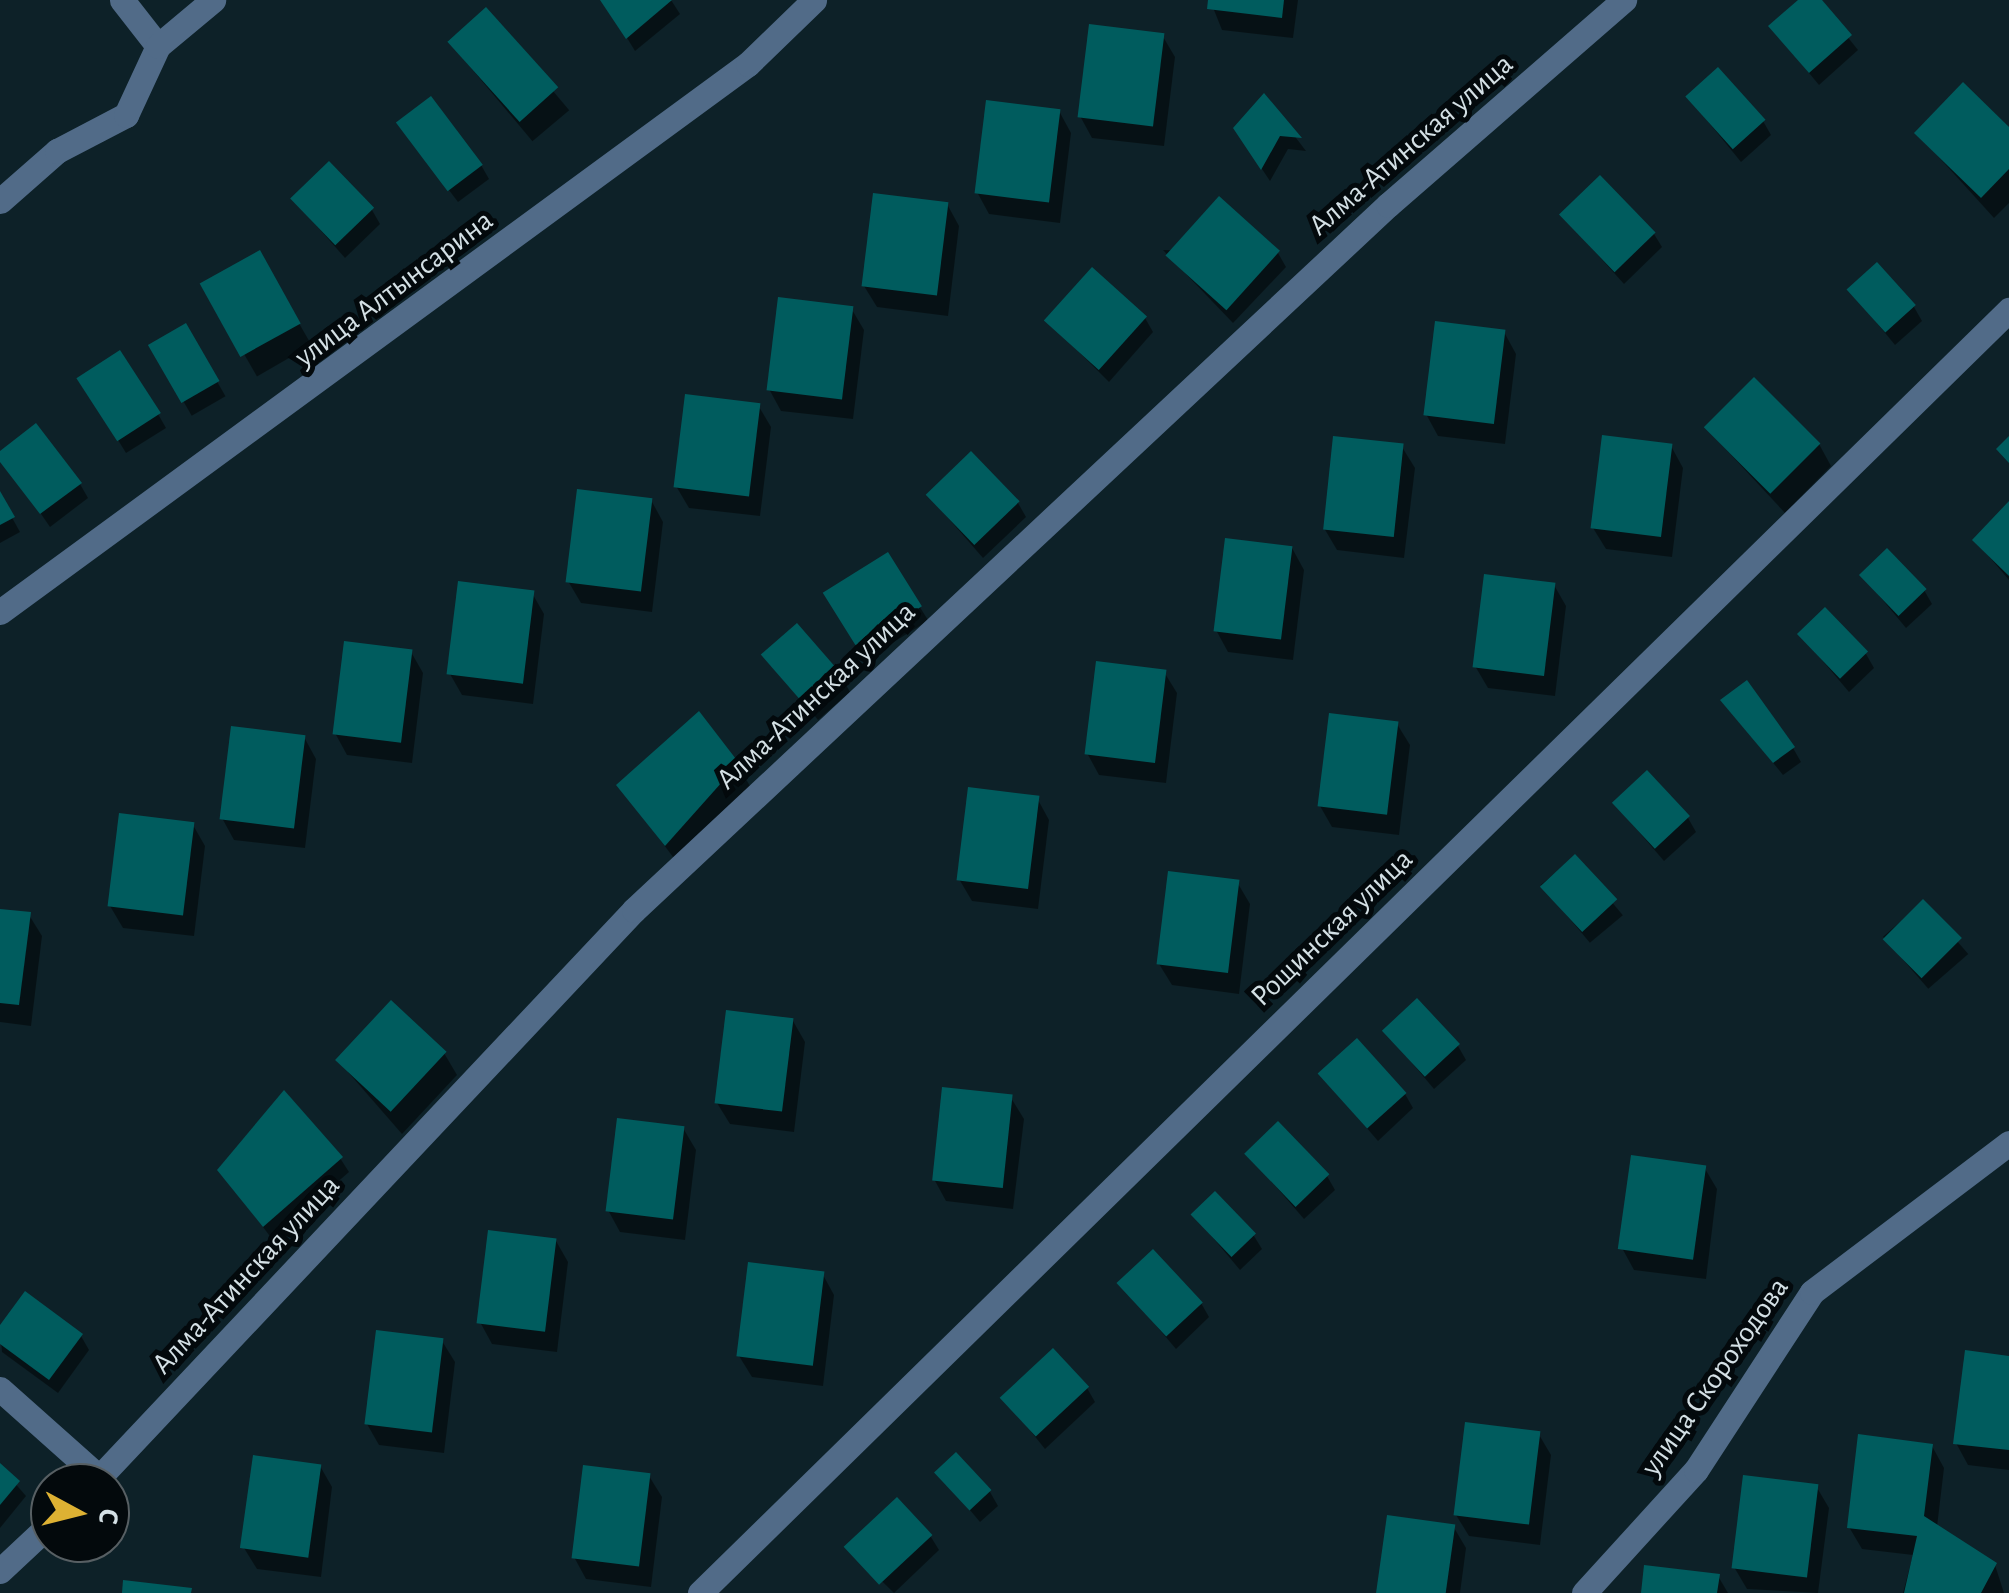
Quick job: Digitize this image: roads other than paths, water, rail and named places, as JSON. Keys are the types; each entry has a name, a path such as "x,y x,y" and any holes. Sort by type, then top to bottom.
{"street":[{"path":"122,0 158,46"},
{"path":"0,201 57,150 126,115 158,46 213,0"},
{"name":"улица Алтынсарина","path":"0,612 748,64 814,0"},
{"name":"Алма-Атинская улица","path":"114,1463 634,910 1388,204 1624,0"},
{"name":"Рощинская улица","path":"700,1593 2009,310"},
{"name":"улица Скороходова","path":"1584,1593 1696,1470 1812,1292 2009,1143"},
{"path":"0,1390 78,1463"},
{"path":"0,1571 30,1543"}]}
